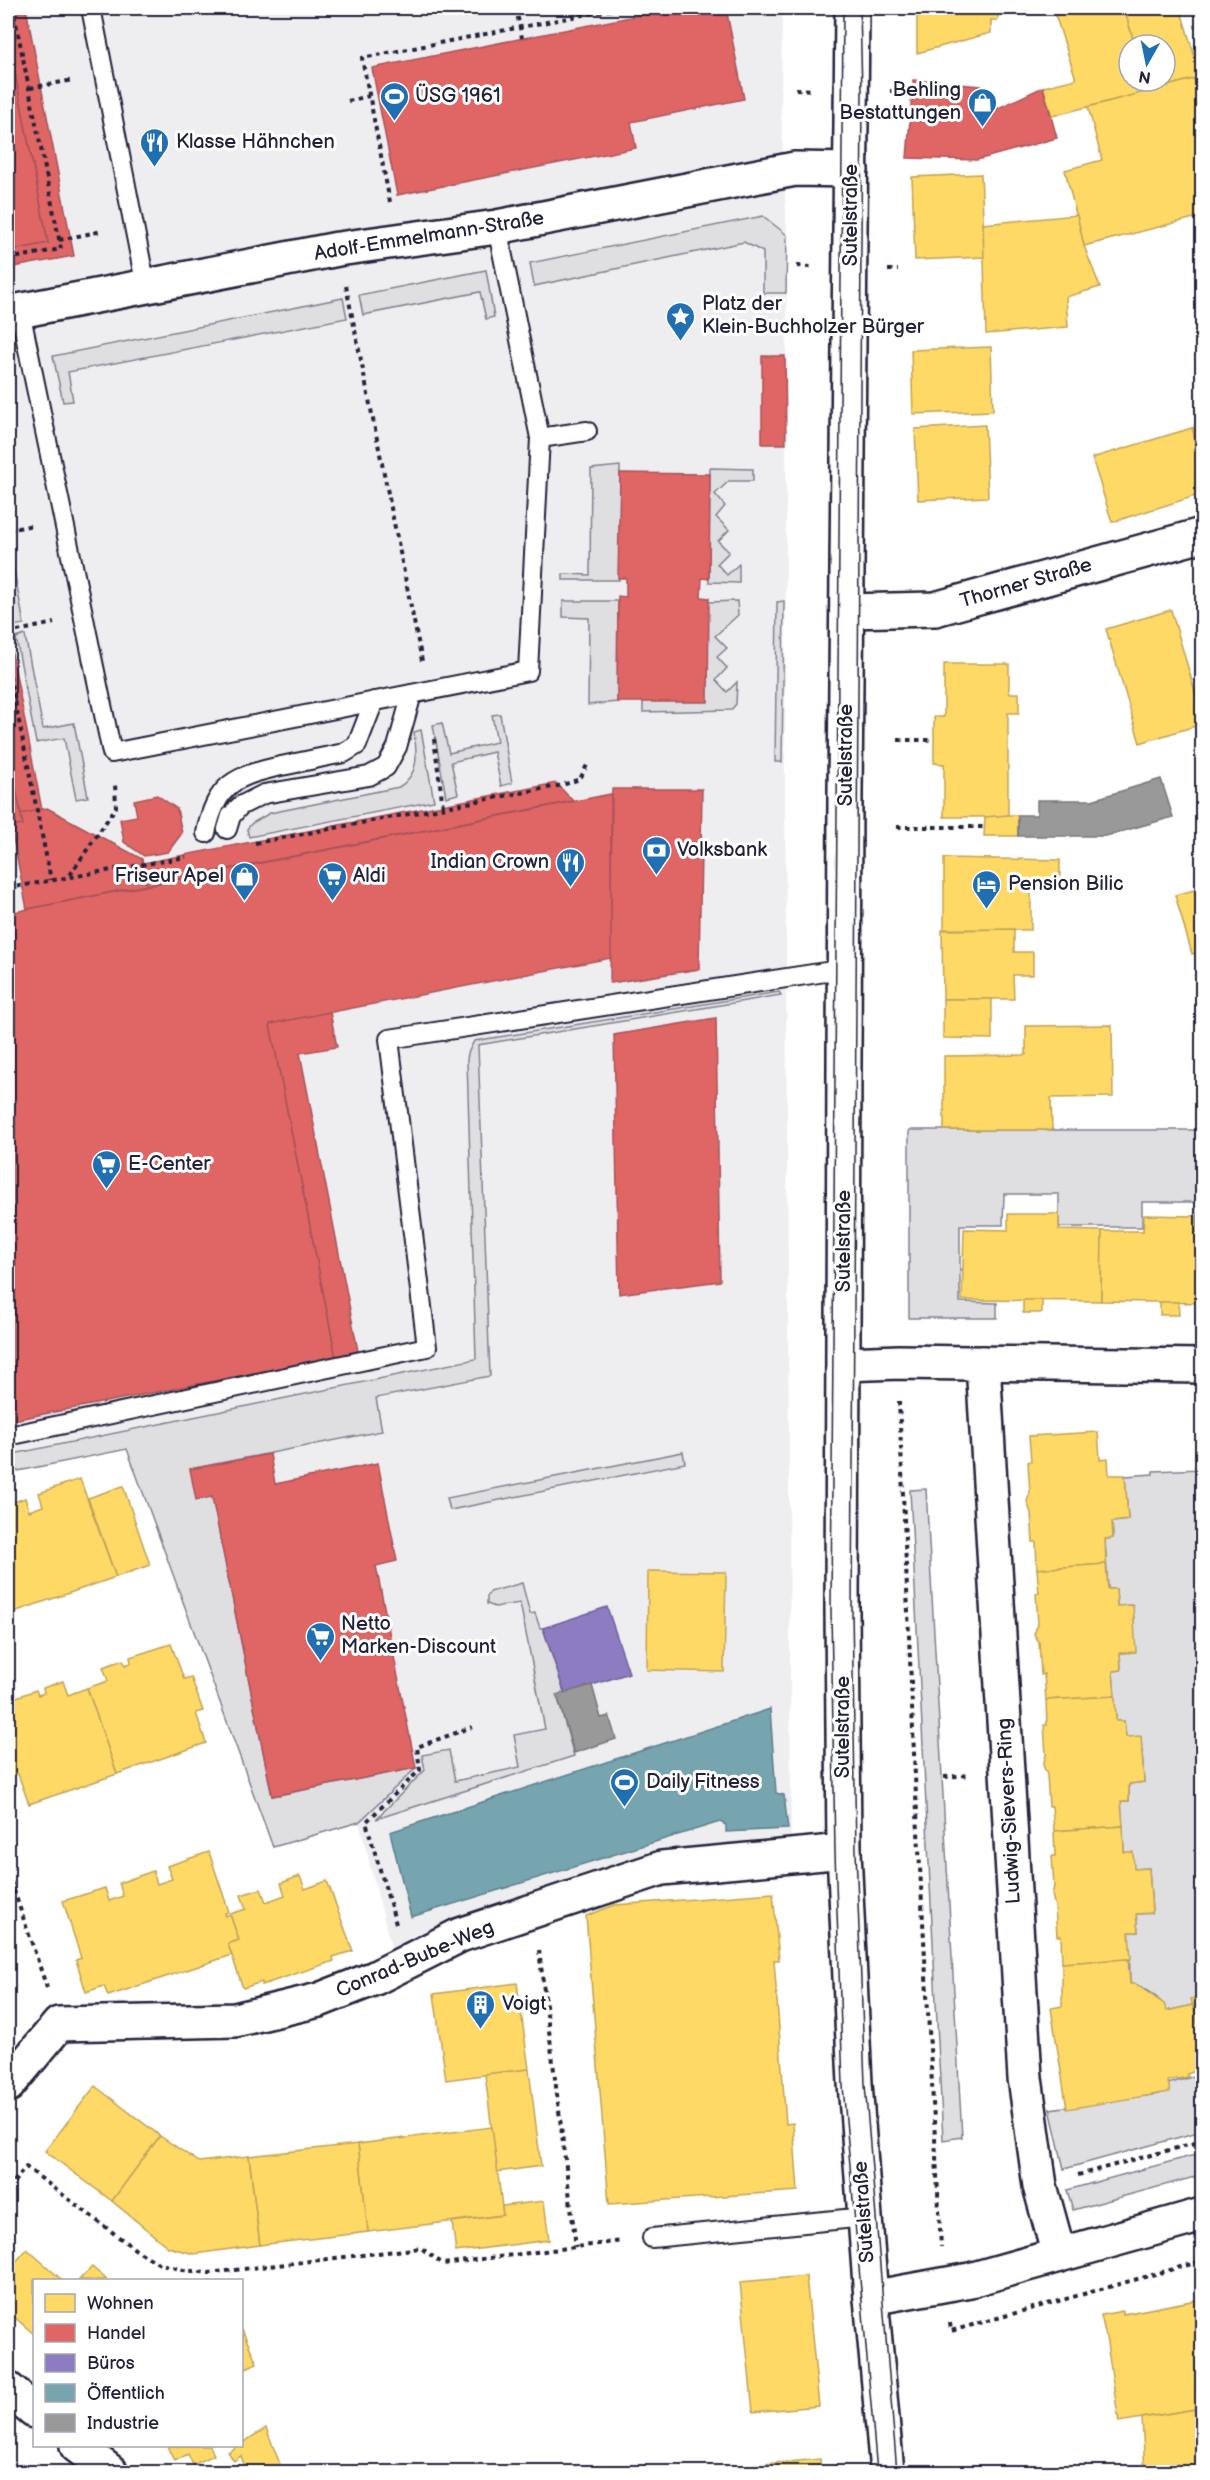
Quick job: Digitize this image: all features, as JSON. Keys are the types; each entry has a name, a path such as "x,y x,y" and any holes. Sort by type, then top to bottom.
{"street":[{"name":"Sutelstraße","path":"852,8 842,1609 844,1851 855,2084 887,2472"},
{"name":"Adolf-Emmelmann-Straße","path":"14,312 338,249 497,227 795,169 851,170"},
{"name":"Thorner Straße","path":"847,611 935,609 1203,535"},
{"path":"844,1364 899,1362 1203,1366"},
{"name":"Ludwig-Sievers-Ring","path":"983,1363 1025,2078 1040,2186 1059,2255"},
{"name":"Conrad-Bube-Weg","path":"60,2024 235,2020 319,2000 408,1963 460,1935 662,1868 844,1851"},
{"path":"8,2085 60,2024"},
{"path":"871,2298 943,2285 1203,2215"},
{"path":"8,2390 33,2410"},
{"path":"80,2447 111,2472"}],"lane":[{"path":"91,8 146,287"},
{"path":"14,312 84,616 112,753 528,671 540,438 497,227"},
{"path":"540,438 587,431"},
{"path":"227,829 231,816 240,806 264,794 369,776 386,767 420,692"},
{"path":"206,834 210,813 217,799 232,783 249,773 344,753 357,745 374,701"},
{"path":"8,1436 427,1347 389,1039 845,969"},
{"path":"652,2238 865,2217"}],"path":[{"path":"8,259 61,249 13,8"},
{"path":"516,8 522,38"},
{"path":"391,208 362,58 619,8"},
{"path":"30,88 104,74"},
{"path":"348,101 369,96"},
{"path":"374,121 382,119"},
{"path":"59,240 134,225"},
{"path":"338,249 443,807"},
{"path":"8,633 84,616"},
{"path":"8,667 51,880"},
{"path":"898,740 934,740"},
{"path":"69,877 116,807 112,753"},
{"path":"245,845 562,785 580,779 588,765"},
{"path":"897,827 985,827"},
{"path":"8,888 187,856"},
{"path":"899,1362 899,1423 915,1765 943,2285 951,2331 1203,2261"},
{"path":"408,1963 366,1822 420,1770 417,1747 472,1727"},
{"path":"8,1873 60,2024"},
{"path":"535,1911 576,2247"},
{"path":"1040,2186 1203,2141"},
{"path":"8,2190 26,2167 136,2250 158,2263 183,2270 209,2273 421,2248 443,2264 652,2238"},
{"path":"8,2173 16,2180"}],"shaded area":[{"path":"8,8 782,8 781,110 787,235 785,776 791,1844 394,1957 359,1823 273,1847 127,1449 8,1473"},
{"path":"763,216 787,235 786,293 763,293 763,252 744,242 534,286 530,263"},
{"path":"486,270 494,317 486,319 480,292 363,315 359,295"},
{"path":"343,298 347,318 68,372 73,401 63,402 53,356"},
{"path":"620,466 619,580 563,580 563,574 590,575 591,469"},
{"path":"710,468 753,469 753,481 729,481 715,494 725,506 716,517 729,530 718,541 729,552 717,564 727,575 739,564 739,583 709,582"},
{"path":"8,538 24,624 13,626 8,596"},
{"path":"563,601 618,601 617,702 588,705 589,618 563,617"},
{"path":"737,601 738,615 715,636 727,648 717,657 727,668 716,680 727,692 737,682 736,704 731,710 643,712 643,701 709,602"},
{"path":"784,601 782,762 775,762 777,602"},
{"path":"25,635 43,729 74,723 88,797 76,799 64,738 36,743 16,638"},
{"path":"500,714 512,783 501,786 494,752 451,762 458,794 446,797 433,725 442,723 449,753 497,742 492,715"},
{"path":"421,730 434,801 249,837 247,829 252,823 270,813 399,787 406,782 414,770 416,756 414,732"},
{"path":"779,992 781,995 478,1045 490,1376 376,1398 382,1431 190,1469 212,1497 272,1796 416,1768 359,1822 273,1847 127,1449 8,1473 8,1455 476,1359 467,1060 474,1041"},
{"path":"909,1130 1202,1130 1202,1231 1198,1231 1197,1202 1142,1202 1142,1227 1059,1227 1059,1194 1004,1194 1003,1225 960,1225 960,1302 997,1303 997,1318 909,1318"},
{"path":"683,1452 685,1463 450,1510 447,1498"},
{"path":"1202,1469 1202,1996 1192,1999 1193,2005 1167,2011 1152,1993 1130,1984 1129,1932 1138,1932 1136,1914 1152,1913 1149,1868 1134,1869 1124,1852 1121,1801 1129,1801 1129,1784 1144,1782 1141,1737 1126,1737 1124,1721 1116,1721 1113,1671 1121,1670 1120,1653 1135,1652 1133,1605 1117,1606 1116,1589 1108,1589 1105,1539 1113,1538 1112,1522 1128,1520 1125,1476 1153,1474 1153,1471"},
{"path":"926,1489 962,2137 943,2140 910,1490"},
{"path":"522,1583 530,1614 535,1613 540,1628 543,1628 564,1692 557,1695 574,1756 376,1819 425,1770 422,1755 449,1750 455,1781 520,1767 514,1735 545,1729 520,1603 495,1607 487,1604 487,1596 490,1592"},
{"path":"1202,2074 1202,2131 1064,2169 1050,2109 1159,2094 1157,2087"},
{"path":"1202,2153 1202,2175 1073,2210 1067,2190"}],"building: Wohnen":[{"path":"917,8 998,8 998,20 991,20 991,33 917,53"},
{"path":"1066,8 1124,8 1131,33 1117,33 1117,93 1141,93 1052,116 1043,87 1076,79 1054,11"},
{"path":"1124,8 1180,8 1201,77 1177,83 1177,33 1131,33"},
{"path":"1201,77 1202,186 1198,187 1202,216 1084,246 1065,170 1102,160 1088,107 1141,93 1177,93 1177,83"},
{"path":"981,174 985,257 915,260 912,177"},
{"path":"1077,215 1084,246 1100,287 1066,297 1068,327 986,334 983,224"},
{"path":"991,347 993,411 913,414 911,350"},
{"path":"985,425 988,497 918,500 915,429"},
{"path":"1202,425 1202,463 1192,428"},
{"path":"1192,428 1202,463 1202,494 1112,522 1092,458"},
{"path":"1171,610 1202,715 1202,724 1140,743 1106,629"},
{"path":"944,664 1009,664 1009,693 1019,693 1019,713 1008,713 1008,817 944,817 944,764 934,763 934,717 944,717"},
{"path":"1018,815 1018,836 984,836 985,817"},
{"name":"Pension Bilic","path":"944,858 1060,860 1060,890 1031,891 1031,930 944,929"},
{"path":"1202,888 1202,951 1192,954 1175,895"},
{"path":"1014,929 1014,952 1033,952 1033,975 1013,975 1014,999 943,999 942,930"},
{"path":"943,999 992,999 992,1039 943,1038"},
{"path":"1112,1025 1113,1097 1051,1098 1052,1130 944,1130 944,1056 1026,1055 1026,1026"},
{"path":"1008,1214 1059,1214 1059,1230 1102,1231 1101,1301 962,1300 964,1229 1008,1230"},
{"path":"1144,1215 1196,1216 1196,1232 1202,1232 1202,1303 1101,1301 1102,1231 1143,1231"},
{"path":"1023,1300 1042,1300 1042,1313 1023,1313"},
{"path":"1160,1302 1178,1302 1179,1315 1160,1315"},
{"path":"1199,1421 1202,1421 1202,1469"},
{"path":"1098,1432 1100,1459 1108,1458 1109,1475 1125,1475 1128,1520 1112,1522 1113,1538 1105,1539 1106,1564 1037,1569 1036,1542 1033,1542 1031,1513 1027,1501 1030,1493 1028,1462 1031,1461 1029,1436"},
{"path":"80,1479 116,1577 8,1614 8,1504 25,1498 29,1511 43,1506 39,1493"},
{"path":"123,1486 150,1565 116,1577 88,1498"},
{"path":"1106,1564 1108,1589 1116,1589 1117,1606 1133,1605 1136,1652 1120,1653 1121,1670 1113,1671 1115,1696 1046,1700 1044,1674 1041,1675 1039,1642 1034,1634 1038,1624 1037,1569"},
{"path":"648,1571 726,1572 724,1672 647,1670"},
{"path":"171,1644 184,1679 191,1677 203,1711 196,1713 206,1743 117,1774 87,1688 108,1681 103,1667 123,1660 125,1665 131,1663 130,1657"},
{"path":"63,1681 68,1695 87,1688 117,1774 29,1804 18,1774 10,1776 8,1768 8,1700 36,1690 38,1695 44,1693 43,1688"},
{"path":"1115,1696 1116,1721 1124,1721 1126,1737 1141,1736 1144,1782 1129,1784 1129,1801 1121,1801 1123,1826 1054,1831 1052,1806 1049,1806 1047,1775 1043,1765 1046,1755 1044,1725 1047,1725 1046,1700"},
{"path":"1123,1826 1124,1852 1133,1852 1134,1869 1149,1868 1152,1913 1136,1914 1138,1932 1129,1932 1131,1959 1062,1963 1061,1936 1057,1936 1052,1895 1054,1831"},
{"path":"209,1852 229,1912 225,1913 226,1916 230,1914 239,1940 228,1944 232,1955 108,1996 104,1986 86,1992 76,1960 81,1958 63,1901 105,1888 109,1901 123,1896 119,1883 153,1871 157,1884 172,1879 167,1866"},
{"path":"300,1876 305,1889 327,1881 353,1951 333,1957 334,1961 262,1985 262,1982 243,1988 228,1944 239,1940 230,1914 246,1909 241,1895 261,1889 266,1902 285,1895 281,1883"},
{"path":"773,1893 779,1960 774,1960 786,2124 793,2123 798,2191 609,2204 586,1916 615,1905"},
{"path":"1128,1959 1130,1984 1136,1984 1164,2004 1167,2011 1193,2005 1202,2039 1202,2069 1187,2074 1188,2077 1168,2081 1170,2092 1067,2109 1051,2008 1062,2006 1062,1963"},
{"name":"Voigt","path":"517,1983 529,2069 446,2080 434,1994"},
{"path":"1202,1996 1202,2039 1191,1999"},
{"path":"529,2069 541,2166 497,2172 485,2074"},
{"path":"95,2086 160,2136 112,2201 45,2151"},
{"path":"492,2127 503,2215 368,2232 358,2144"},
{"path":"160,2136 199,2162 249,2156 260,2245 194,2254 168,2247 112,2201"},
{"path":"358,2144 368,2232 260,2245 249,2156"},
{"path":"544,2201 549,2240 456,2252 452,2222 503,2215 502,2206"},
{"path":"27,2249 61,2279 33,2279 33,2333 13,2316 11,2319 8,2317 8,2271"},
{"path":"92,2267 106,2279 80,2279"},
{"path":"806,2276 819,2406 753,2412 740,2282"},
{"path":"1202,2299 1202,2408 1119,2422 1101,2315 1123,2311 1123,2314"},
{"path":"243,2332 257,2363 244,2369 243,2373"},
{"path":"1202,2408 1202,2472 1145,2472 1142,2418"},
{"path":"266,2428 283,2472 247,2472 241,2456 234,2461 228,2452 236,2447 243,2447 243,2443"},
{"path":"168,2447 210,2447 214,2455 193,2465 188,2454 175,2461"},
{"path":"820,2459 821,2472 732,2472 731,2467"}],"building: Handel":[{"path":"8,8 26,8 74,256 8,268 8,251 48,243 8,38"},
{"path":"676,8 726,8 744,99 631,122 636,148 397,195 372,68"},
{"path":"8,38 48,243 8,251"},
{"name":"Behling Bestattungen","path":"913,80 981,86 977,118 1043,87 1057,138 977,160 907,158"},
{"path":"762,356 785,356 786,444 762,444"},
{"path":"620,473 710,474 709,579 702,578 701,597 709,598 708,702 617,702 618,596 626,597 626,578 618,578"},
{"path":"8,633 42,810 21,814 8,748"},
{"path":"8,748 23,825 8,828"},
{"path":"556,783 573,801 147,885 143,863"},
{"name":"Volksbank","path":"612,789 702,789 699,969 610,983"},
{"path":"611,794 611,958 270,1024 336,1357 8,1421 8,913"},
{"path":"157,795 177,809 182,833 168,852 144,856 124,842 120,819 137,816 134,800"},
{"path":"47,808 142,859 147,885 27,909 11,827 23,825 21,814"},
{"path":"330,1012 337,1047 300,1053 358,1351 336,1357 270,1024"},
{"path":"716,1018 720,1281 619,1294 614,1035"},
{"name":"Netto Marken-Discount","path":"270,1454 275,1484 378,1463 397,1561 376,1566 416,1768 272,1796 212,1497 196,1500 190,1469"}],"building: Büros":[{"path":"607,1607 629,1673 565,1694 543,1628"}],"building: Öffentlich":[{"name":"Daily Fitness","path":"770,1709 776,1793 784,1795 788,1829 726,1832 726,1825 720,1822 411,1917 390,1832"}],"building: Industrie":[{"path":"1161,779 1173,817 1106,836 1018,836 1018,815 1037,815 1037,800 1092,800"},
{"path":"592,1685 601,1718 609,1716 616,1739 574,1753 557,1695"}],"tram line":[{"path":"843,8 831,1610 835,1853 843,2086 877,2472"},
{"path":"860,8 862,92 852,1610 856,1851 865,2084 897,2472"}],"place":[{"name":"ÜSG 1961","path":"394,122"},
{"name":"Behling Bestattungen","path":"982,128"},
{"name":"Klasse Hähnchen","path":"155,168"},
{"name":"Platz der Klein-Buchholzer Bürger","path":"681,342"},
{"name":"Volksbank","path":"656,876"},
{"name":"Indian Crown","path":"570,888"},
{"name":"Friseur Apel","path":"245,902"},
{"name":"Aldi","path":"332,902"},
{"name":"Pension Bilic","path":"987,910"},
{"name":"E-Center","path":"107,1190"},
{"name":"Netto Marken-Discount","path":"320,1662"},
{"name":"Daily Fitness","path":"625,1808"},
{"name":"Voigt","path":"481,2030"}]}
